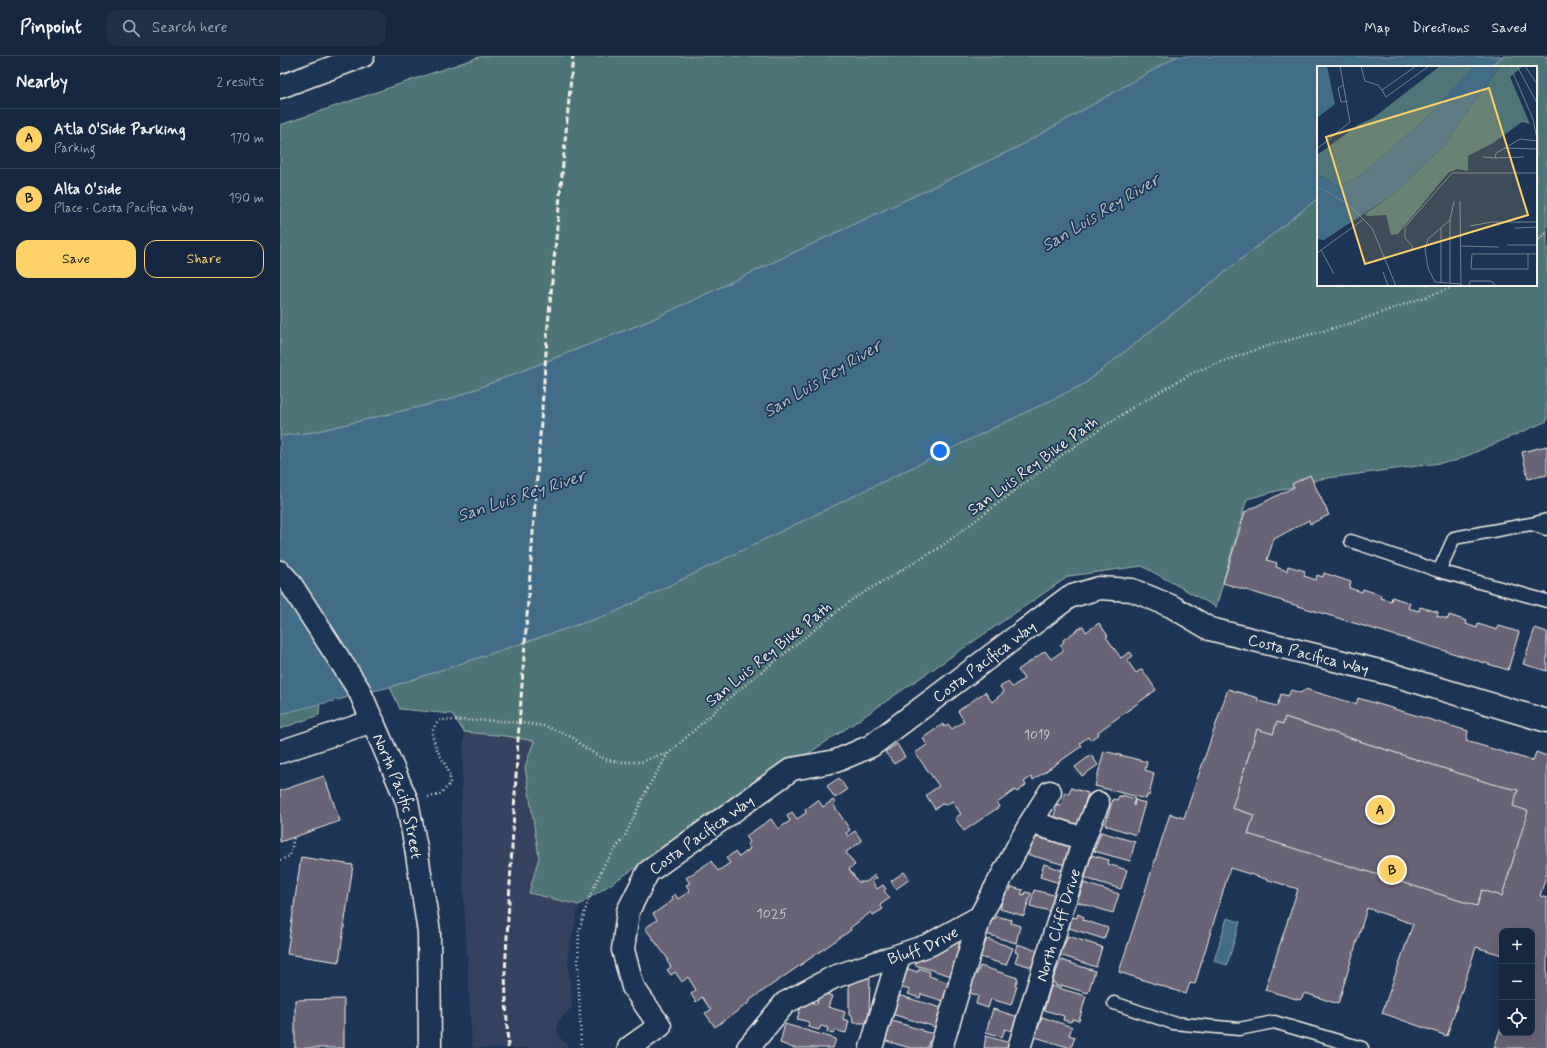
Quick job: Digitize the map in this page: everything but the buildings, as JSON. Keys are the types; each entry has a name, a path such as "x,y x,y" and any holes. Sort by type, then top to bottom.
{"street":[{"path":"280,87 363,56"},
{"name":"North Pacific Street","path":"280,572 290,583 359,690 407,801 429,932 430,1048"},
{"name":"Costa Pacifica Way","path":"629,1048 660,1026 633,987 623,950 628,911 648,872 792,769 836,761 871,746 1069,596 1099,588 1132,590 1171,606 1210,629 1387,674 1547,721"},
{"path":"280,752 371,717"},
{"path":"941,1048 980,918 1031,822 1050,792"},
{"name":"North Cliff Drive","path":"1019,1048 1084,839 1098,803"},
{"path":"1031,822 1084,839"},
{"name":"Bluff Drive","path":"748,1048 785,1004 834,977 930,945 980,918"},
{"path":"871,1048 899,956"}],"lane":[{"path":"1439,571 1454,538 1547,520"},
{"path":"1531,524 1547,529"},
{"path":"1351,541 1439,571 1547,601"},
{"path":"1114,1003 1173,1023 1239,1029 1274,1022 1362,1048"}],"path":[{"path":"1537,241 1547,232"},
{"name":"San Luis Rey Bike Path","path":"581,1048 578,931 589,898 604,865 625,836 647,790 668,754 735,693 853,599 939,548 1062,455 1133,407 1196,370 1267,346 1350,324 1456,286"},
{"name":"San Luis Rey Bike Path","path":"428,797 439,794 450,784 450,775 436,749 433,738 433,728 441,720 505,721 545,726 572,737 584,747 604,759 618,762 641,762 657,756 668,754"},
{"path":"280,860 290,856 294,837"}],"shaded area":[{"path":"562,56 578,56 523,738 534,741 525,767 539,857 529,893 579,905 568,955 572,1007 558,1021 557,1031 561,1039 570,1048 472,1048 460,828 464,732 506,736"}],"green space":[{"path":"482,56 1178,56 1018,147 649,321 448,400 314,432 280,436 280,125"},
{"path":"1503,56 1547,56 1547,421 1455,461 1321,479 1247,499 1216,607 1142,566 1069,576 847,728 579,905 529,893 539,857 525,767 534,741 506,736 464,732 452,714 400,709 390,687 613,613 1084,384 1317,199 1317,286 1537,286 1537,66 1490,66"},
{"path":"280,627 320,684 319,715 280,729"}],"water":[{"name":"San Luis Rey River","path":"1178,56 1503,56 1490,66 1317,66 1317,199 1084,384 613,613 390,687 280,714 280,436 314,432 448,400 649,321 1018,147"},
{"path":"1227,918 1240,922 1227,965 1214,961"}],"railway":[{"path":"508,1048 505,973 518,740 548,325 573,56"}],"place":[{"name":"Atla O'Side Parking","path":"1380,810"},
{"name":"Alta O'side","path":"1392,870"}]}
